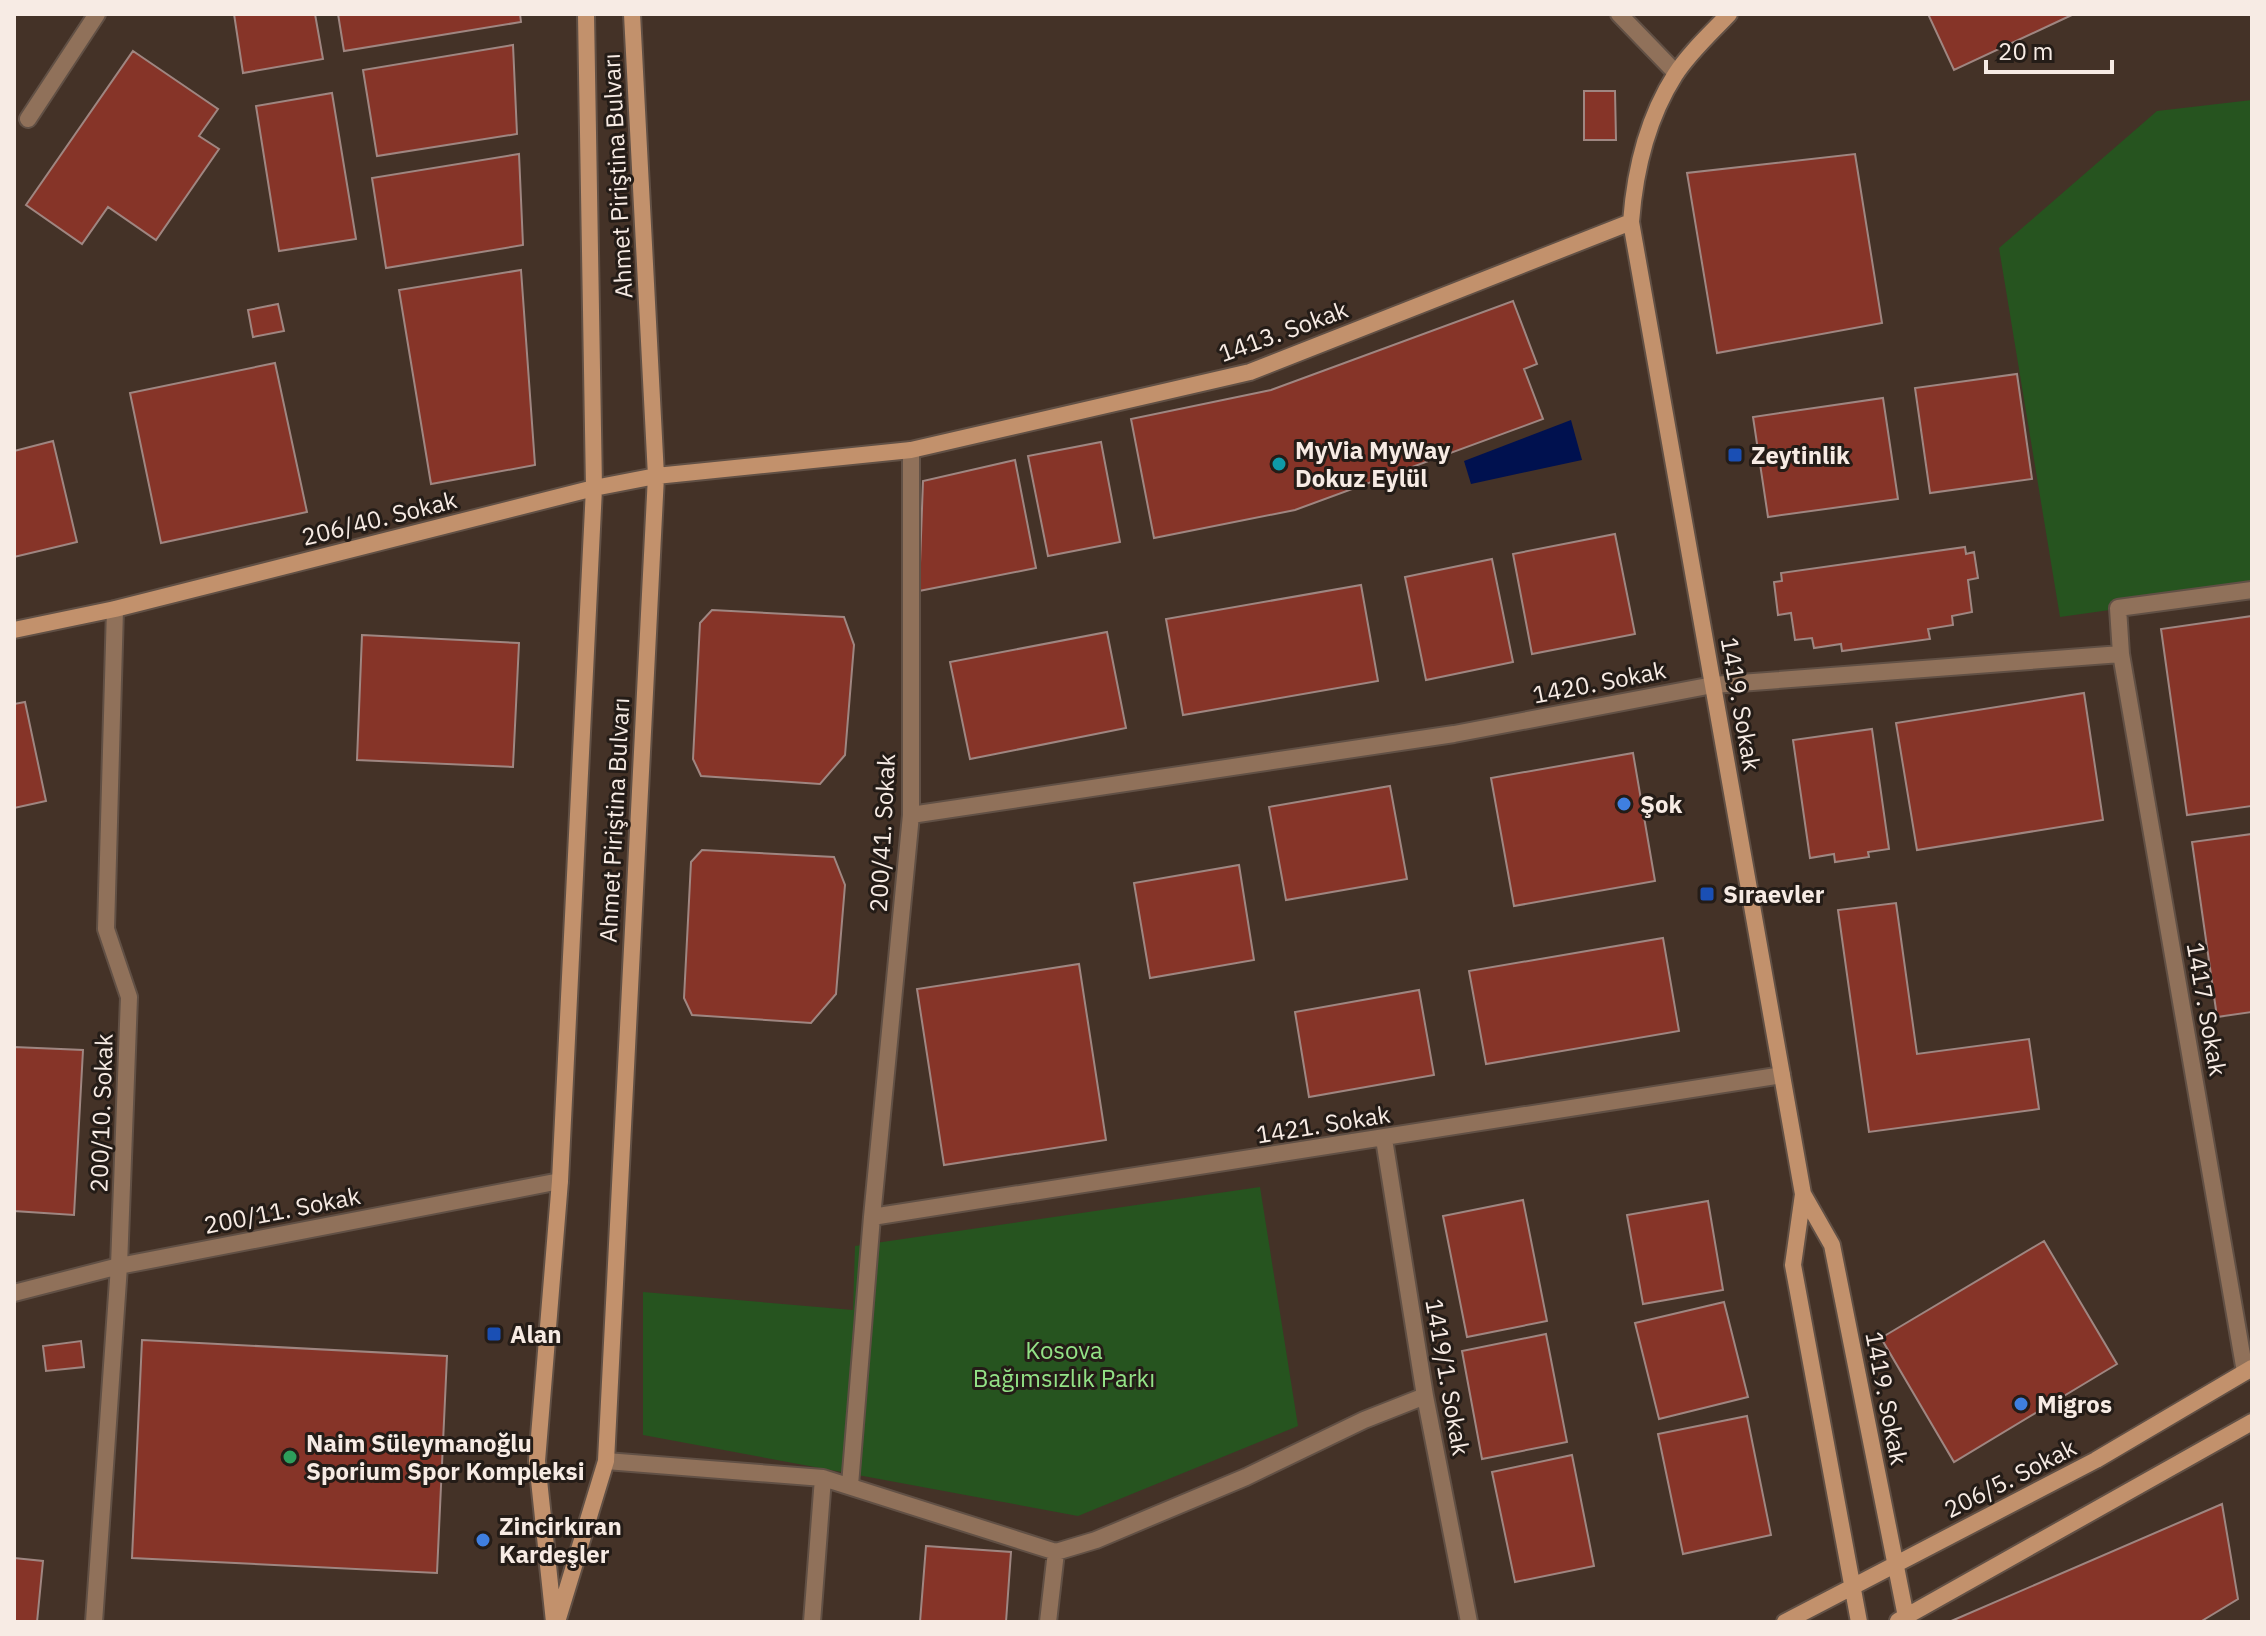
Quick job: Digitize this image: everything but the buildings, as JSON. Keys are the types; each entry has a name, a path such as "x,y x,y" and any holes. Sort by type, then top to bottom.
{"main road":[{"name":"Ahmet Piriştina Bulvarı","path":"555,1622 537,1461 560,1181 594,488 586,14"},
{"name":"Ahmet Piriştina Bulvarı","path":"555,1622 606,1461 656,476 632,14"},
{"path":"1631,222 1641,150 1655,114 1676,73 1729,14"},
{"name":"1413. Sokak","path":"656,476 911,450 1250,372 1631,222"},
{"name":"1419. Sokak","path":"1631,222 1803,1194 1793,1265 1859,1622"},
{"name":"206/40. Sokak","path":"14,630 115,609 594,488 656,476"},
{"name":"1419. Sokak","path":"1803,1194 1832,1245 1895,1564 1903,1620"},
{"name":"206/5. Sokak","path":"1785,1622 2096,1460 2248,1370"},
{"path":"1903,1620 2252,1422"}],"street":[{"path":"28,119 97,14"},
{"path":"1619,14 1676,73"},
{"name":"200/41. Sokak","path":"850,1485 911,815 911,450"},
{"path":"2121,654 2118,608 2252,590"},
{"name":"200/10. Sokak","path":"94,1622 119,1266 129,997 106,929 115,609"},
{"name":"1420. Sokak","path":"911,815 1454,734 1713,685 2121,654"},
{"name":"1417. Sokak","path":"2121,654 2248,1370"},
{"name":"1421. Sokak","path":"872,1217 1782,1075"},
{"name":"1419/1. Sokak","path":"1384,1139 1425,1396 1469,1622"},
{"name":"200/11. Sokak","path":"14,1293 119,1266 560,1181"},
{"path":"606,1461 823,1478 1056,1552 1096,1540 1246,1477 1364,1420 1425,1396"},
{"path":"812,1622 823,1478"},
{"path":"1048,1622 1056,1552"}],"green space":[{"path":"2252,100 2252,590 2060,617 1999,248 2157,111"},
{"name":"Kosova Bağımsızlık Parkı","path":"1260,1187 1298,1426 1078,1516 643,1435 643,1292 853,1310 855,1246"}],"shaded area":[{"path":"1571,420 1582,460 1471,484 1464,461"}],"place":[{"name":"Zeytinlik","path":"1735,455"},
{"name":"MyVia MyWay Dokuz Eylül","path":"1279,464"},
{"name":"Şok","path":"1624,804"},
{"name":"Sıraevler","path":"1707,894"},
{"name":"Alan","path":"494,1334"},
{"name":"Migros","path":"2021,1404"},
{"name":"Naim Süleymanoğlu Sporium Spor Kompleksi","path":"290,1457"},
{"name":"Zincirkıran Kardeşler","path":"483,1540"}]}
